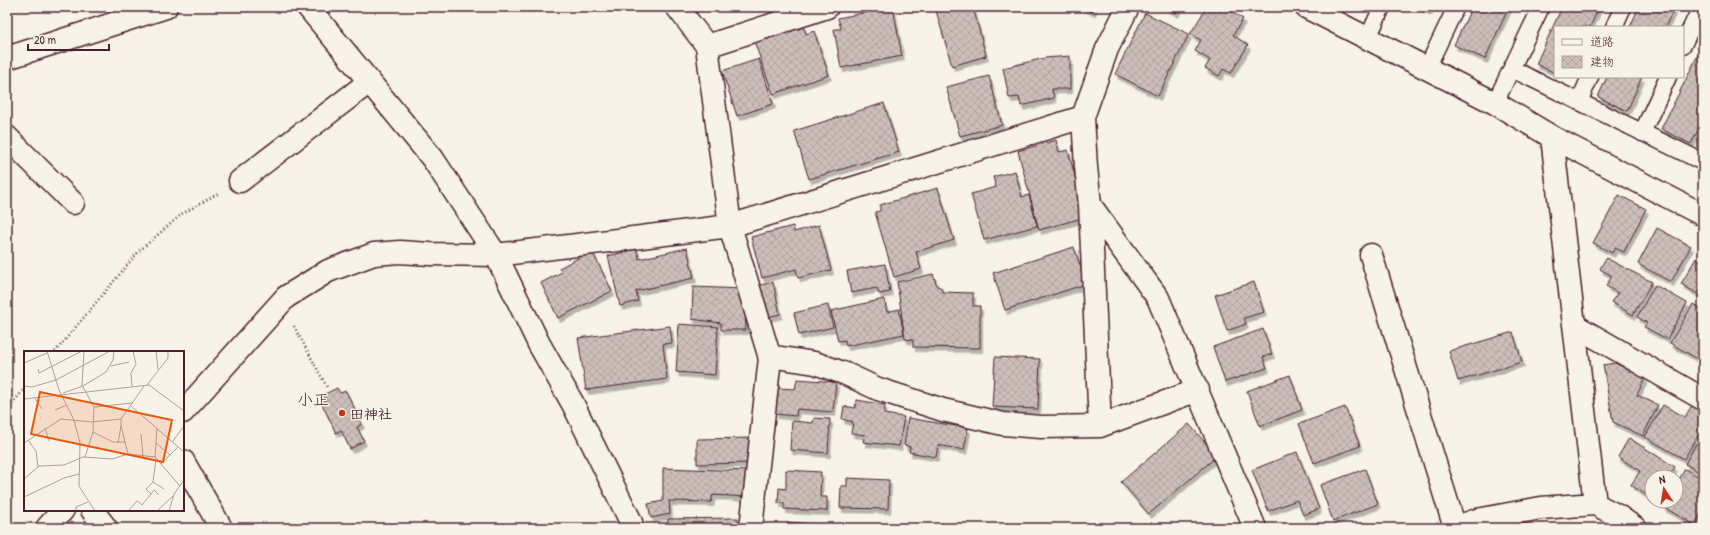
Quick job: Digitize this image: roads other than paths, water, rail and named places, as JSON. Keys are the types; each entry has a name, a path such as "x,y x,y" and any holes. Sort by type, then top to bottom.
{"street":[{"path":"7,58 166,7"},
{"path":"308,7 433,159 496,255 539,344 573,404 631,522 632,528"},
{"path":"676,7 707,46 730,226 769,356 752,528"},
{"path":"707,46 827,7"},
{"path":"1100,426 1090,204 1083,117 1107,50 1128,7"},
{"path":"1306,7 1495,103 1552,137 1703,215"},
{"path":"240,181 369,82"},
{"path":"184,411 286,297 328,271 374,254 400,252 496,255 730,226 1083,117"},
{"path":"7,137 73,203"},
{"path":"1552,137 1595,504"},
{"path":"1090,204 1158,298 1255,528"},
{"path":"1371,255 1455,528 1477,520 1541,508 1595,504 1623,524"},
{"path":"1574,325 1703,399"},
{"path":"769,356 815,363 846,374 878,389 943,410 1003,424 1041,427 1100,426 1198,390"},
{"path":"184,463 221,528"},
{"path":"47,528 62,511"},
{"path":"93,511 106,528"}],"lane":[{"path":"1368,38 1382,7"},
{"path":"1427,68 1456,7"},
{"path":"1495,103 1541,7"},
{"path":"1614,26 1623,7"},
{"path":"1684,44 1701,7"},
{"path":"1512,69 1703,162"},
{"path":"1578,102 1590,78"},
{"path":"1642,133 1668,78"}],"place":[{"name":"田神社","path":"342,413"}],"district":[{"name":"小正","path":"313,399"}]}
